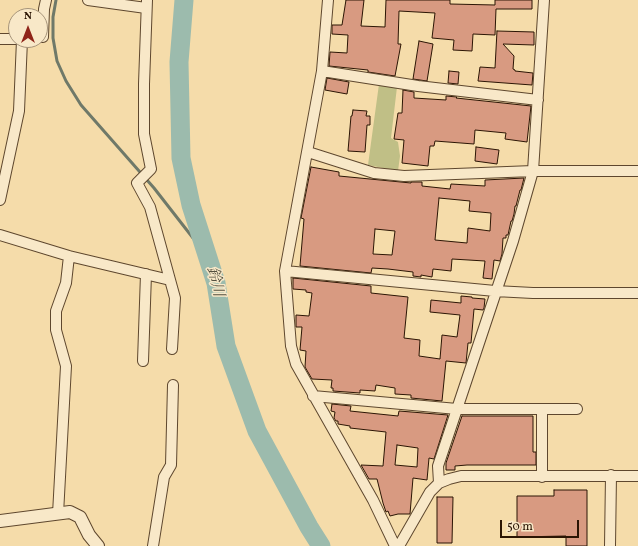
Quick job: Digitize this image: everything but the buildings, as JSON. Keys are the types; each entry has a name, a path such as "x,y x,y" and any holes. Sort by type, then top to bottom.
{"street":[{"path":"88,0 146,4 144,134 151,169 137,183 150,207 175,298 172,349"},
{"path":"328,0 322,71 285,271 291,346 296,364 373,500 395,546"},
{"path":"439,484 438,466 495,291 513,241 533,171 544,0"},
{"path":"0,200 19,111 22,48"},
{"path":"322,71 418,86 538,100"},
{"path":"308,152 374,173 404,176 533,171 638,171"},
{"path":"0,235 69,256 170,280"},
{"path":"58,514 66,366 56,330 56,311 66,283 69,256"},
{"path":"285,271 495,291 532,293 638,293"},
{"path":"143,361 146,274"},
{"path":"153,546 164,478 171,465 173,385"},
{"path":"313,396 457,409 577,409"},
{"path":"542,409 542,477"},
{"path":"610,546 611,475"},
{"path":"399,546 430,492 439,484 449,479 461,476 638,476"},
{"path":"0,521 70,512 80,517 89,540 98,546"}],"shaded area":[{"path":"379,84 397,87 391,138 398,142 400,156 398,171 368,165"}],"waterway":[{"path":"56,0 53,17 53,38 57,61 66,81 81,105 154,188 207,256"},
{"name":"鈴川","path":"184,0 179,62 181,158 191,205 216,283 226,346 257,431 309,527 321,546"}]}
